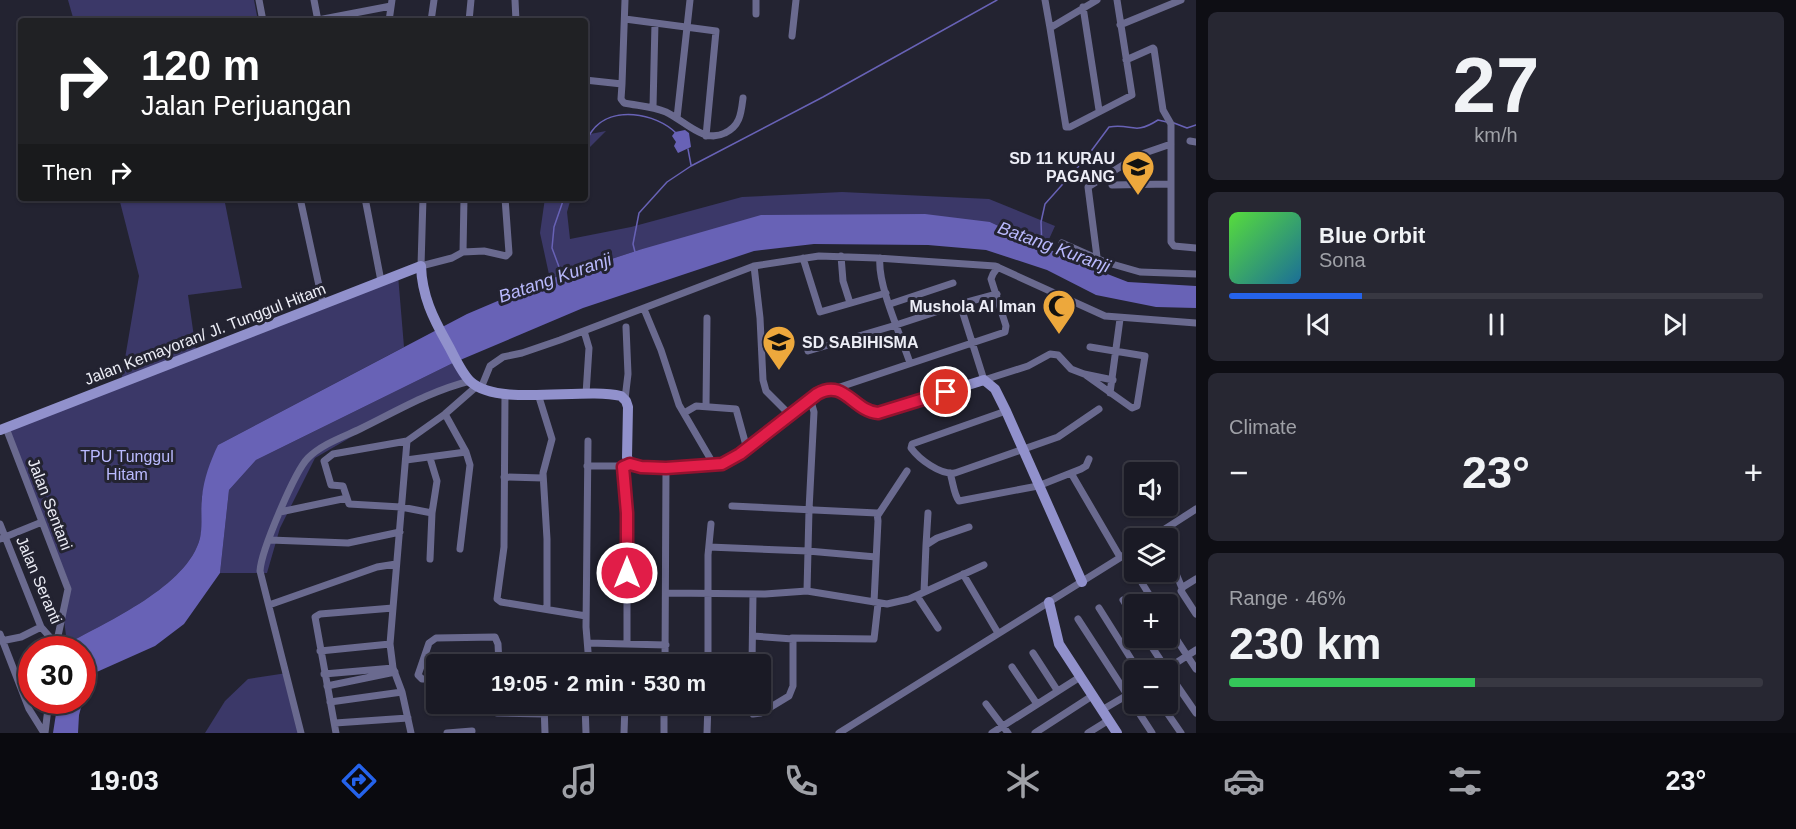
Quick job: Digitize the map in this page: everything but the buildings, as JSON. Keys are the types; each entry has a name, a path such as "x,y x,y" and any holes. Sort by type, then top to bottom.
{"street":[{"path":"259,0 262,18"},
{"path":"314,0 317,18"},
{"path":"431,18 434,0"},
{"path":"469,18 471,0"},
{"path":"515,0 516,18"},
{"path":"625,0 621,99 624,103 653,107 677,118 706,136 716,137 735,129 741,116 743,98"},
{"path":"677,118 690,0"},
{"path":"756,0 756,14"},
{"path":"792,36 796,0"},
{"path":"1045,0 1065,127 1070,127 1099,110 1132,95 1117,0"},
{"path":"1050,28 1097,0"},
{"path":"1120,25 1181,0"},
{"path":"330,18 392,3 390,18"},
{"path":"1083,7 1099,110"},
{"path":"625,19 717,32 706,136"},
{"path":"653,107 655,23"},
{"path":"1126,60 1154,49 1163,110 1171,124 1172,244 1180,248 1196,248"},
{"path":"588,81 622,84"},
{"path":"1098,257 1088,187 1139,155 1172,144"},
{"path":"1112,185 1170,184"},
{"path":"301,201 322,304"},
{"path":"366,201 381,281"},
{"path":"423,201 421,266 424,293 434,319 461,367 476,385"},
{"path":"463,252 464,201"},
{"path":"421,266 452,258 463,252 484,251 506,256 510,253 505,201"},
{"path":"1062,243 1106,262 1140,272 1196,274"},
{"path":"841,256 843,281 850,303"},
{"path":"432,513 401,507 348,504 343,486 331,485 324,463 328,456 407,441 445,414 476,385 497,359 584,331 754,266 803,258 841,256 998,267 1090,310 1120,319 1196,323"},
{"path":"803,258 820,312 886,293"},
{"path":"880,258 886,293 910,363"},
{"name":"Jalan Kemayoran/ Jl. Tunggul Hitam","path":"3,429 421,266"},
{"path":"754,266 764,385 766,391 790,415"},
{"path":"587,466 666,468 714,465 730,460 823,390 834,389 1006,331 991,279 998,267"},
{"path":"890,304 953,282"},
{"path":"808,351 997,294"},
{"path":"960,304 984,380 995,389 1006,411 1082,582"},
{"path":"644,309 661,350 677,399 714,465"},
{"path":"705,406 707,318"},
{"path":"1110,393 1120,319"},
{"path":"626,327 627,451 632,466 627,513 627,643"},
{"path":"584,331 589,348 586,394"},
{"path":"1084,374 1132,408 1137,406 1145,356 1090,347"},
{"path":"834,389 868,411 878,413 1028,366 1050,354 1058,355 1071,369 1113,380"},
{"path":"301,733 260,571 264,550 301,466 316,451 445,387 476,385 505,393 618,395 625,399"},
{"path":"505,393 504,547 497,599 501,602 586,616"},
{"path":"538,394 552,437 543,468 547,539 547,609"},
{"path":"807,401 812,405 814,412 807,591"},
{"path":"684,413 692,407 736,409 747,449"},
{"path":"1006,411 911,444 912,450 943,471 950,473 1059,437 1098,409"},
{"path":"445,414 466,452 470,472 460,549"},
{"name":"Jalan Sentani","path":"3,429 68,589 58,636"},
{"path":"407,441 390,644 394,670 402,692 411,733"},
{"path":"588,441 586,616 589,654"},
{"path":"406,460 466,452"},
{"path":"430,458 437,481 432,513 430,559"},
{"path":"950,473 959,501 1038,486 1085,467 1089,459"},
{"path":"666,468 666,654"},
{"path":"753,636 874,639 878,516 907,471"},
{"path":"1071,473 1120,557"},
{"path":"504,477 543,478"},
{"path":"280,512 346,498"},
{"path":"732,506 874,512 878,516"},
{"path":"1171,528 1196,509"},
{"path":"928,513 921,594 938,628"},
{"path":"3,538 42,522"},
{"name":"Jalan Seranti","path":"0,524 3,538 41,627 48,636"},
{"path":"708,654 711,524"},
{"path":"926,545 937,538 969,527"},
{"path":"270,540 348,543 400,532"},
{"path":"709,547 808,551 876,557"},
{"path":"839,733 1124,555"},
{"path":"269,605 362,572 396,564"},
{"path":"667,593 753,594 807,591 887,604 921,594 984,565"},
{"path":"963,574 998,633"},
{"path":"1178,578 1182,595 1196,614"},
{"path":"1182,588 1196,579"},
{"path":"1142,583 1149,594"},
{"path":"752,654 753,594"},
{"path":"1049,602 1058,640 1117,733"},
{"path":"336,733 315,621 317,615 393,608"},
{"path":"1099,608 1132,660"},
{"path":"1078,619 1124,692"},
{"path":"41,627 21,637 1,639 29,709 45,733"},
{"path":"426,679 418,675 429,643 436,638 495,637 498,654"},
{"path":"771,706 790,694 793,686 792,638"},
{"path":"1178,642 1196,669"},
{"path":"588,643 666,645"},
{"path":"320,651 390,644"},
{"path":"1178,662 1196,650"},
{"path":"1033,653 1058,690"},
{"path":"1012,667 1037,704"},
{"path":"324,674 394,670"},
{"path":"327,686 394,670"},
{"path":"992,733 1080,677"},
{"path":"1178,687 1196,713"},
{"path":"330,702 402,692"},
{"path":"1035,733 1092,696"},
{"path":"1102,710 1124,696"},
{"path":"986,704 1008,733"},
{"path":"45,733 47,714"},
{"path":"544,714 545,733"},
{"path":"585,714 586,733"},
{"path":"624,733 625,714"},
{"path":"664,714 664,733"},
{"path":"707,733 708,714"},
{"path":"1139,714 1152,733"},
{"path":"1168,714 1181,733"},
{"path":"335,723 408,718"},
{"path":"1088,733 1108,720"},
{"path":"447,733 472,731"}],"green space":[{"path":"68,0 254,0 257,18 73,18"},
{"path":"606,131 588,149 588,134"},
{"path":"842,192 989,199 1055,226 1045,248 990,222 639,250 550,279 540,233 545,201 570,201 567,212 570,239 631,227 742,197"},
{"name":"TPU Tunggul Hitam","path":"120,201 225,201 242,288 188,295 196,351 398,275 404,347 218,445 203,491 200,538 193,555 180,572 163,587 124,613 82,636 66,636 64,619 70,585 6,429 121,382 139,276"},
{"path":"453,363 464,381 391,414 315,458 280,528 267,573 220,573 229,490 256,460"},
{"path":"287,673 299,733 205,733 225,701 248,679"}],"water":[{"path":"685,130 689,133 691,147 678,153 672,136 675,132"},
{"name":"Batang Kuranji","path":"925,214 990,222 1079,263 1128,282 1196,286 1196,308 1156,307 1096,295 1047,270 986,250 928,245 814,244 754,251 583,308 453,363 256,460 229,490 220,573 184,624 155,646 96,672 96,636 82,636 124,613 163,587 180,572 193,555 201,533 201,502 204,483 218,445 467,314 550,279 639,250 761,215"},
{"path":"56,714 79,714 78,733 53,733"}],"waterway":[{"path":"635,252 633,244 639,213 667,182 691,166 823,97 997,0"},
{"path":"588,138 600,123 622,115 646,117 667,126 676,133"},
{"name":"Batang Kuranji","path":"1042,247 1041,222 1045,204 1086,158 1109,127 1138,128 1158,120 1167,122"},
{"path":"1174,123 1187,128 1196,125"},
{"path":"688,149 691,165"},
{"name":"Batang Kuranji","path":"562,275 552,248 554,227 563,201"}],"place":[{"name":"SD 11 KURAU PAGANG","path":"1138,196"},
{"name":"Mushola Al Iman","path":"1059,335"},
{"name":"SD SABIHISMA","path":"779,371"}],"route":[{"path":"627,573 627,513 623,467 630,464 636,467 666,468 722,464 740,454 817,394 827,389 834,389 873,413 886,412 946,392"}]}
